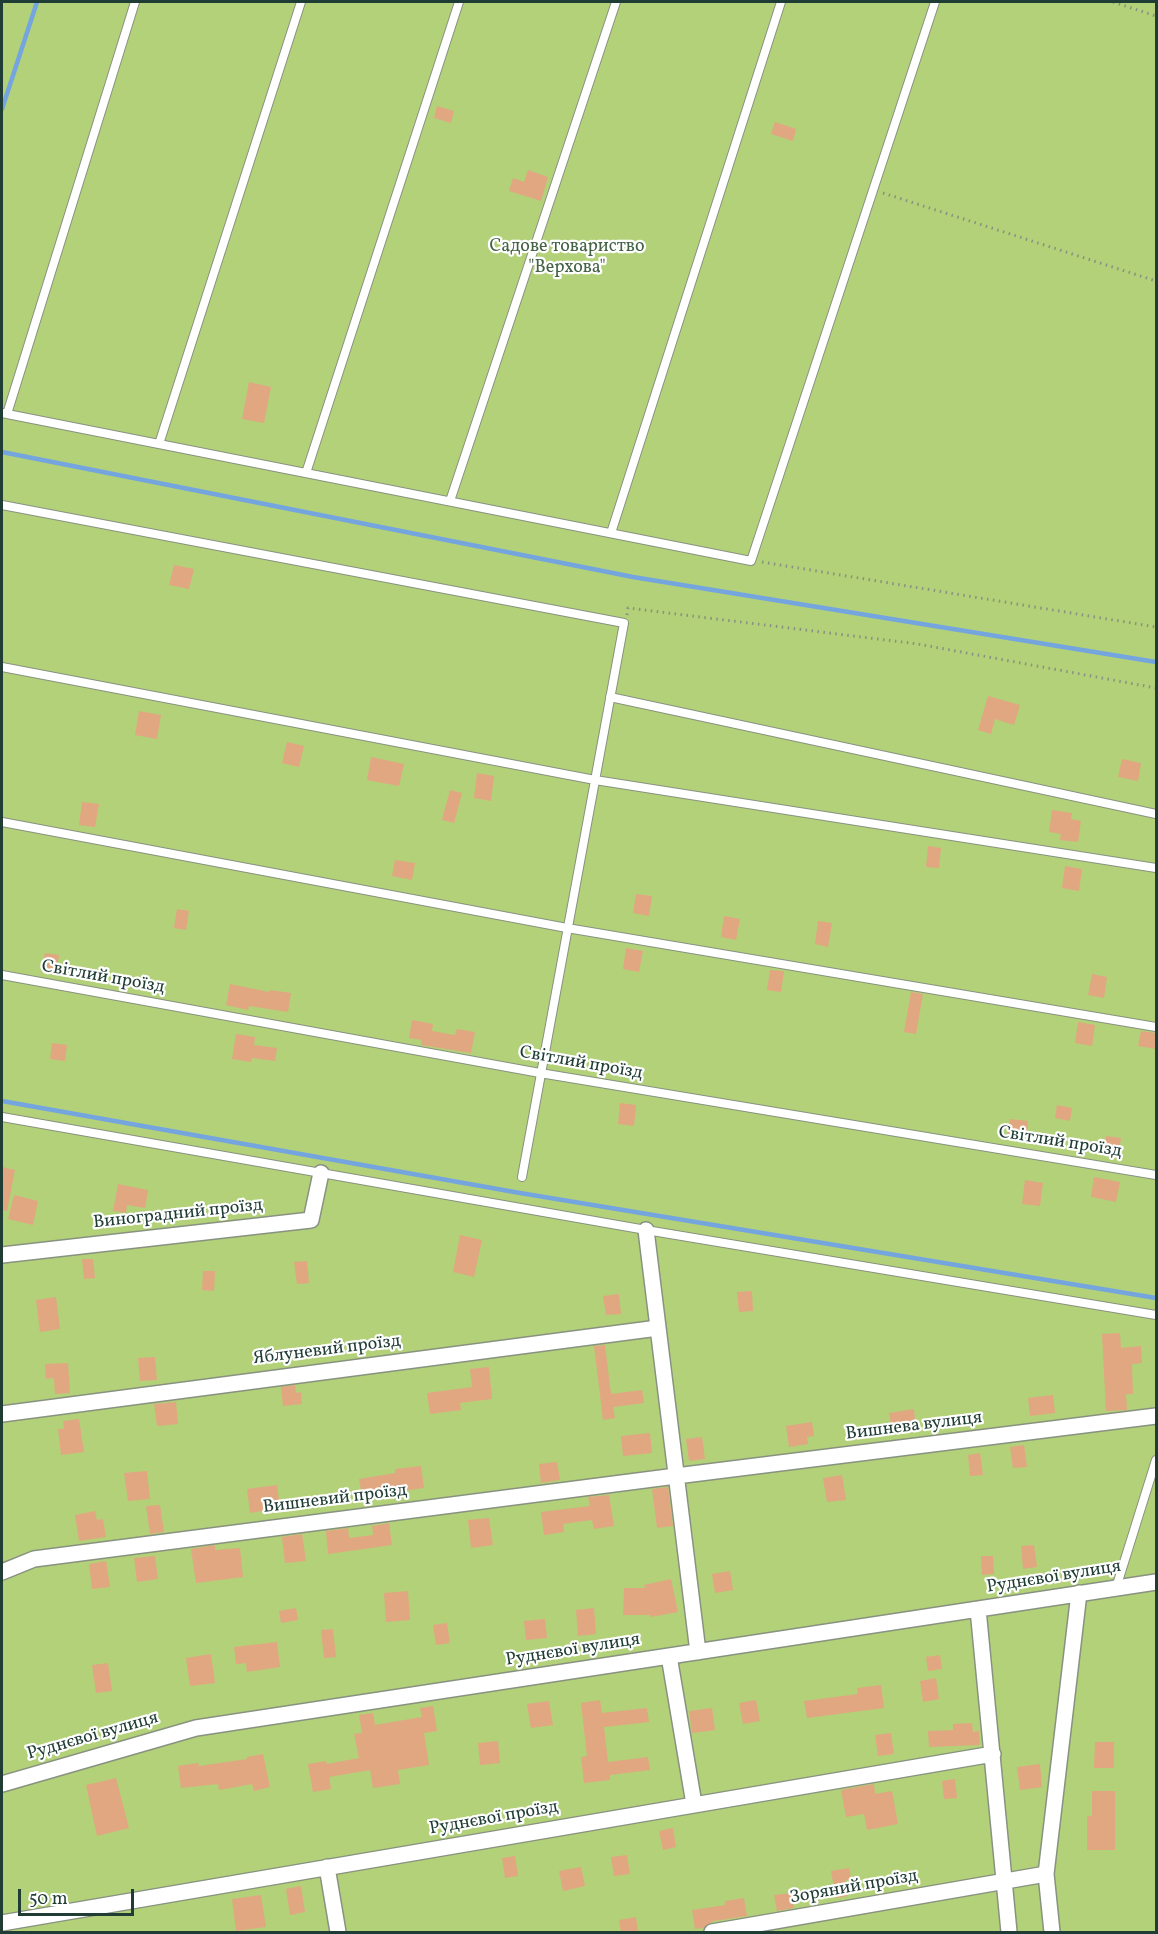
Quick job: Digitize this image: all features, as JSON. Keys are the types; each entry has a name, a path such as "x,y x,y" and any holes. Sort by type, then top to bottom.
{"street":[{"name":"Виноградний проїзд","path":"2,1255 311,1220 321,1173"},
{"path":"646,1230 698,1652"},
{"name":"Яблуневий проїзд","path":"2,1414 658,1328"},
{"name":"Вишнева вулиця","path":"676,1476 1156,1416"},
{"name":"Вишневий проїзд","path":"2,1572 34,1559 676,1476"},
{"name":"Руднєвої вулиця","path":"2,1784 196,1728 1156,1582"},
{"path":"1052,1932 1046,1874 1079,1593"},
{"path":"978,1609 1009,1932"},
{"path":"669,1656 694,1804"},
{"name":"Руднєвої проїзд","path":"2,1923 993,1754"},
{"path":"327,1867 338,1932"},
{"name":"Зоряний проїзд","path":"712,1932 1046,1874"}],"lane":[{"path":"135,2 4,413 751,561 935,2"},
{"path":"159,444 301,2"},
{"path":"306,473 459,2"},
{"path":"450,501 616,2"},
{"path":"611,533 781,2"},
{"path":"2,505 624,623 522,1177"},
{"path":"2,668 595,780 1156,868"},
{"path":"610,698 1156,813"},
{"path":"2,822 567,928 1156,1027"},
{"name":"Світлий проїзд","path":"2,975 540,1073 1156,1175"},
{"path":"2,1117 646,1230 1156,1315"},
{"path":"1116,1588 1156,1460"}],"path":[{"path":"1113,2 1156,16"},
{"path":"873,189 1156,281"},
{"path":"751,561 1156,627"},
{"path":"624,623 628,608 918,644 1156,688"}],"green space":[{"name":"Садове товариство \"Верхова\"","path":"2,2 1156,2 1156,1932 2,1932"}],"building":[{"path":"437,106 454,111 451,123 434,118"},
{"path":"775,122 796,129 793,141 771,134"},
{"path":"528,170 548,177 541,201 509,191 513,178 524,182"},
{"path":"249,382 271,387 264,423 242,419"},
{"path":"174,565 194,569 189,589 169,585"},
{"path":"988,696 1020,705 1014,725 995,719 991,734 978,730"},
{"path":"139,711 161,715 157,739 135,735"},
{"path":"287,742 304,746 299,767 282,763"},
{"path":"371,757 404,764 399,786 367,780"},
{"path":"1122,759 1141,763 1138,781 1118,777"},
{"path":"477,773 494,776 491,801 474,798"},
{"path":"450,790 462,793 454,823 442,820"},
{"path":"82,802 99,804 95,827 79,825"},
{"path":"1052,810 1072,813 1071,819 1081,821 1078,842 1060,840 1061,834 1049,832"},
{"path":"928,846 941,848 939,868 926,867"},
{"path":"395,860 415,863 412,880 392,876"},
{"path":"1065,866 1082,869 1079,891 1062,888"},
{"path":"636,894 652,896 649,916 633,913"},
{"path":"177,909 189,911 186,930 174,928"},
{"path":"724,916 740,919 736,940 721,937"},
{"path":"818,921 832,923 828,947 815,944"},
{"path":"626,948 643,951 639,972 623,969"},
{"path":"45,953 59,955 56,975 41,972"},
{"path":"770,970 784,971 781,992 767,990"},
{"path":"1092,974 1107,977 1104,998 1088,995"},
{"path":"230,984 269,992 270,990 291,993 288,1012 249,1006 248,1010 226,1005"},
{"path":"911,992 923,994 916,1034 904,1032"},
{"path":"412,1020 433,1024 432,1031 455,1035 457,1029 475,1032 471,1053 421,1045 422,1040 409,1038"},
{"path":"1078,1022 1095,1025 1092,1046 1075,1043"},
{"path":"1141,1031 1156,1033 1156,1049 1138,1046"},
{"path":"236,1034 255,1037 254,1045 277,1048 275,1061 252,1058 251,1062 232,1059"},
{"path":"52,1043 67,1045 65,1061 50,1059"},
{"path":"620,1103 636,1105 634,1126 618,1124"},
{"path":"1057,1105 1072,1108 1070,1121 1055,1118"},
{"path":"1010,1119 1028,1121 1026,1140 1007,1138"},
{"path":"1106,1136 1121,1138 1119,1151 1104,1150"},
{"path":"2,1167 15,1170 7,1211 2,1210"},
{"path":"1094,1177 1120,1182 1116,1202 1091,1197"},
{"path":"1025,1180 1043,1183 1040,1206 1022,1204"},
{"path":"118,1184 148,1190 145,1208 127,1205 126,1213 113,1211"},
{"path":"14,1195 38,1201 33,1225 8,1219"},
{"path":"460,1235 482,1240 474,1277 453,1272"},
{"path":"82,1259 93,1259 95,1278 84,1279"},
{"path":"307,1261 309,1283 297,1284 294,1262"},
{"path":"203,1271 215,1271 214,1291 202,1290"},
{"path":"752,1291 753,1311 739,1312 737,1292"},
{"path":"619,1294 621,1314 606,1315 603,1296"},
{"path":"56,1297 60,1329 40,1332 36,1300"},
{"path":"1120,1333 1121,1348 1141,1346 1142,1363 1132,1364 1133,1394 1126,1394 1127,1410 1106,1411 1102,1334"},
{"path":"605,1345 611,1394 642,1390 644,1403 613,1407 615,1418 603,1420 594,1346"},
{"path":"155,1357 157,1380 140,1381 138,1358"},
{"path":"68,1363 70,1393 55,1394 54,1378 46,1379 45,1364"},
{"path":"489,1367 492,1399 460,1403 461,1410 430,1414 427,1393 472,1387 470,1369"},
{"path":"295,1385 296,1393 301,1392 302,1404 283,1406 281,1387"},
{"path":"1053,1395 1055,1413 1030,1416 1028,1398"},
{"path":"176,1402 178,1424 157,1426 154,1404"},
{"path":"914,1409 916,1428 892,1431 889,1413"},
{"path":"79,1419 84,1452 61,1455 58,1429 64,1429 63,1421"},
{"path":"812,1422 814,1436 807,1437 808,1444 789,1447 786,1426"},
{"path":"650,1433 652,1453 623,1456 621,1436"},
{"path":"702,1437 705,1459 689,1461 686,1439"},
{"path":"1024,1445 1027,1467 1013,1468 1010,1447"},
{"path":"980,1453 983,1475 970,1476 968,1455"},
{"path":"557,1462 560,1480 541,1483 539,1464"},
{"path":"421,1466 424,1488 379,1494 380,1498 363,1501 359,1479 395,1473 395,1469"},
{"path":"147,1471 150,1499 128,1501 124,1473"},
{"path":"842,1475 846,1500 827,1502 823,1478"},
{"path":"277,1485 280,1508 250,1513 247,1489"},
{"path":"668,1487 673,1526 657,1528 652,1489"},
{"path":"609,1495 614,1526 594,1529 592,1520 563,1524 564,1532 544,1535 541,1512 590,1506 588,1497"},
{"path":"160,1505 164,1532 150,1534 146,1506"},
{"path":"95,1511 97,1520 103,1519 106,1537 79,1541 75,1515"},
{"path":"489,1518 493,1545 471,1548 468,1520"},
{"path":"389,1523 392,1545 328,1554 326,1531 348,1528 349,1538 373,1535 372,1526"},
{"path":"302,1534 306,1561 285,1563 282,1537"},
{"path":"215,1545 215,1550 240,1548 243,1577 196,1583 191,1549"},
{"path":"1034,1545 1037,1567 1023,1569 1021,1546"},
{"path":"155,1556 158,1579 137,1582 134,1558"},
{"path":"981,1556 993,1556 994,1574 982,1575"},
{"path":"106,1561 110,1587 92,1589 89,1564"},
{"path":"730,1571 733,1590 715,1593 712,1574"},
{"path":"671,1579 678,1612 651,1617 650,1615 623,1615 624,1588 645,1588 644,1585"},
{"path":"408,1591 410,1620 386,1622 384,1593"},
{"path":"296,1608 298,1620 281,1623 279,1611"},
{"path":"594,1608 596,1634 578,1636 576,1610"},
{"path":"545,1619 547,1638 526,1640 524,1621"},
{"path":"447,1623 450,1643 436,1645 433,1625"},
{"path":"333,1629 336,1657 324,1658 321,1630"},
{"path":"277,1642 280,1667 247,1672 246,1663 236,1664 234,1647"},
{"path":"211,1654 215,1683 190,1686 186,1658"},
{"path":"940,1655 942,1669 928,1671 926,1657"},
{"path":"108,1663 112,1691 96,1693 92,1665"},
{"path":"936,1678 939,1699 923,1702 920,1681"},
{"path":"881,1685 884,1708 807,1718 804,1701 858,1694 857,1688"},
{"path":"600,1700 602,1713 647,1708 649,1722 604,1727 608,1762 648,1757 650,1770 610,1775 610,1780 584,1783 581,1757 587,1756 581,1703"},
{"path":"756,1700 760,1721 743,1724 739,1703"},
{"path":"549,1701 553,1725 531,1728 527,1704"},
{"path":"433,1706 437,1731 424,1733 429,1765 398,1770 400,1784 373,1788 370,1770 329,1777 331,1789 313,1792 308,1764 326,1761 327,1764 359,1758 354,1734 362,1733 359,1715 373,1713 375,1725 422,1717 420,1708"},
{"path":"712,1708 715,1730 692,1733 689,1711"},
{"path":"972,1723 973,1732 979,1731 980,1745 929,1747 928,1731 953,1730 953,1724"},
{"path":"891,1733 894,1754 878,1756 875,1735"},
{"path":"498,1741 500,1763 480,1765 478,1743"},
{"path":"1095,1742 1114,1742 1114,1768 1094,1768"},
{"path":"263,1754 270,1787 254,1791 252,1784 219,1790 218,1784 181,1788 178,1766 198,1763 199,1766 247,1759 247,1757"},
{"path":"1040,1764 1042,1787 1020,1790 1017,1767"},
{"path":"116,1778 129,1828 97,1836 86,1785"},
{"path":"955,1779 957,1798 944,1799 942,1781"},
{"path":"874,1784 875,1794 892,1791 898,1824 867,1830 864,1814 846,1817 841,1790"},
{"path":"1092,1791 1115,1791 1115,1850 1087,1850 1087,1816 1092,1816"},
{"path":"673,1828 676,1847 663,1850 659,1831"},
{"path":"627,1855 630,1874 614,1876 611,1857"},
{"path":"515,1856 518,1876 505,1878 502,1858"},
{"path":"581,1867 585,1886 563,1891 559,1871"},
{"path":"849,1868 851,1879 845,1880 848,1896 836,1898 831,1871"},
{"path":"301,1886 305,1912 290,1915 286,1889"},
{"path":"792,1893 794,1908 777,1911 774,1895"},
{"path":"261,1895 266,1927 236,1931 232,1899"},
{"path":"744,1898 747,1916 714,1921 703,1928 695,1929 692,1910 725,1905 725,1901"},
{"path":"636,1917 638,1932 621,1932 619,1920"}],"waterway":[{"path":"2,109 37,2"},
{"path":"2,452 633,577 1156,662"},
{"path":"2,1101 520,1193 1156,1298"}]}
